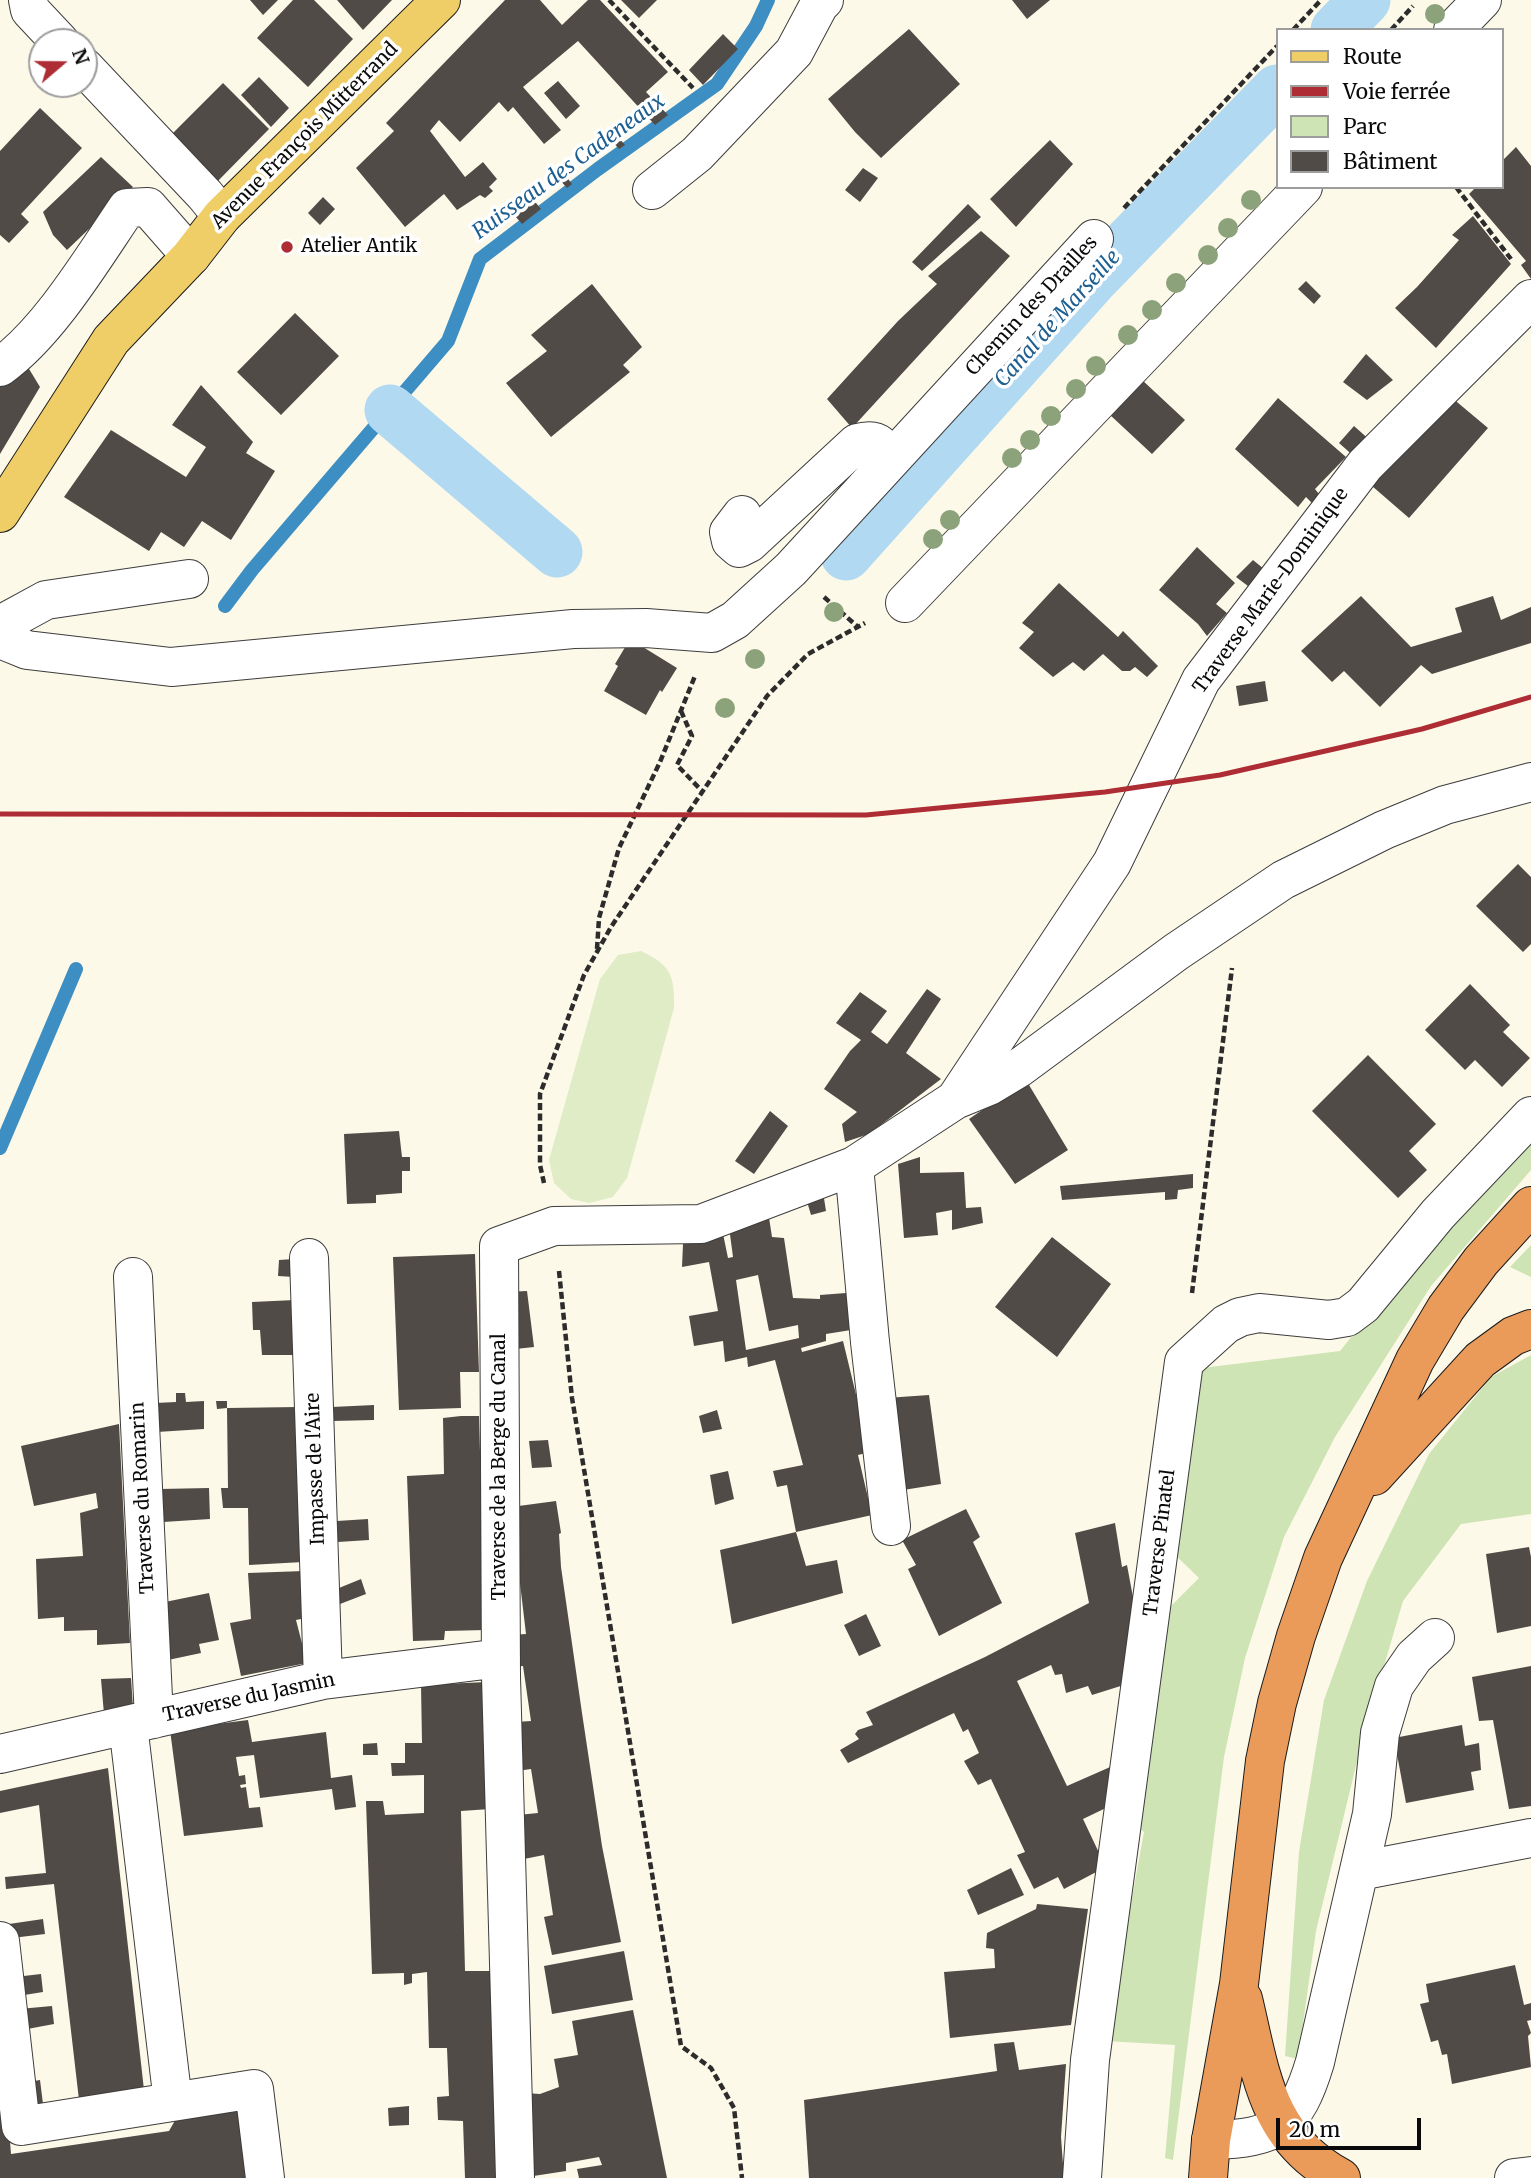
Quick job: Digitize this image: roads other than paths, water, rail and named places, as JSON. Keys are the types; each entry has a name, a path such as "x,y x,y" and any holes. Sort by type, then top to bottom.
{"highway":[{"path":"1208,2168 1240,1984 1265,1761 1277,1703 1296,1636 1323,1558 1415,1360 1446,1308 1481,1261 1531,1206"},
{"path":"1349,1503 1480,1360 1513,1336 1531,1329"},
{"path":"1240,1984 1264,2086 1281,2125 1297,2146 1325,2169 1341,2178"}],"main road":[{"name":"Avenue François Mitterrand","path":"0,513 111,340 191,256 222,216 441,0"}],"street":[{"path":"28,0 30,10 47,28"},
{"path":"652,190 697,154 793,52 824,0"},
{"path":"1455,28 1482,0"},
{"path":"98,82 222,216"},
{"path":"905,603 1301,189"},
{"path":"0,367 20,353 78,281 127,208 148,207 191,256"},
{"name":"Chemin des Drailles","path":"0,639 27,650 171,667 573,629 646,628 712,633 736,620 790,569 1094,239"},
{"name":"Traverse Marie-Dominique","path":"955,1100 1112,863 1201,680 1365,465 1529,301"},
{"path":"742,515 729,532 730,541 739,548 749,543 857,443 868,440 877,443 884,450 886,465"},
{"path":"0,625 46,600 189,579"},
{"path":"955,1100 989,1086 1019,1068 1239,908 1283,880 1384,830 1445,805 1531,782"},
{"name":"Traverse de la Berge du Canal","path":"515,2178 501,1658 499,1246 554,1226 701,1224 854,1166 955,1100"},
{"name":"Traverse Pinatel","path":"1082,2178 1090,2060 1184,1362 1226,1324 1240,1317 1259,1313 1329,1320 1347,1317 1363,1305 1438,1214 1531,1116"},
{"path":"854,1166 891,1526"},
{"name":"Impasse de l'Aire","path":"309,1258 323,1680"},
{"name":"Traverse du Romarin","path":"133,1277 141,1722 173,2102"},
{"path":"1208,2168 1281,2125 1295,2112 1308,2087 1372,1814 1380,1733 1394,1686 1414,1657 1435,1638"},
{"name":"Traverse du Jasmin","path":"0,1754 323,1680 501,1658"},
{"path":"1359,1871 1531,1838"},
{"path":"0,1941 21,2126 254,2088 265,2178"},
{"path":"1514,2178 1531,2176"}],"waterway":[{"name":"Ruisseau des Cadeneaux","path":"225,606 252,570 448,341 480,259 598,169 717,84 756,26 768,0"},
{"name":"Canal de Marseille","path":"1338,28 1365,0"},
{"name":"Canal de Marseille","path":"846,555 1093,279 1276,91"},
{"path":"390,410 557,552"},
{"name":"Ruisseau des Cadeneaux","path":"0,1148 76,969"}],"railway":[{"path":"0,814 866,815 1105,792 1220,775 1422,729 1531,697"}],"place":[{"name":"Atelier Antik","path":"287,247"}]}
